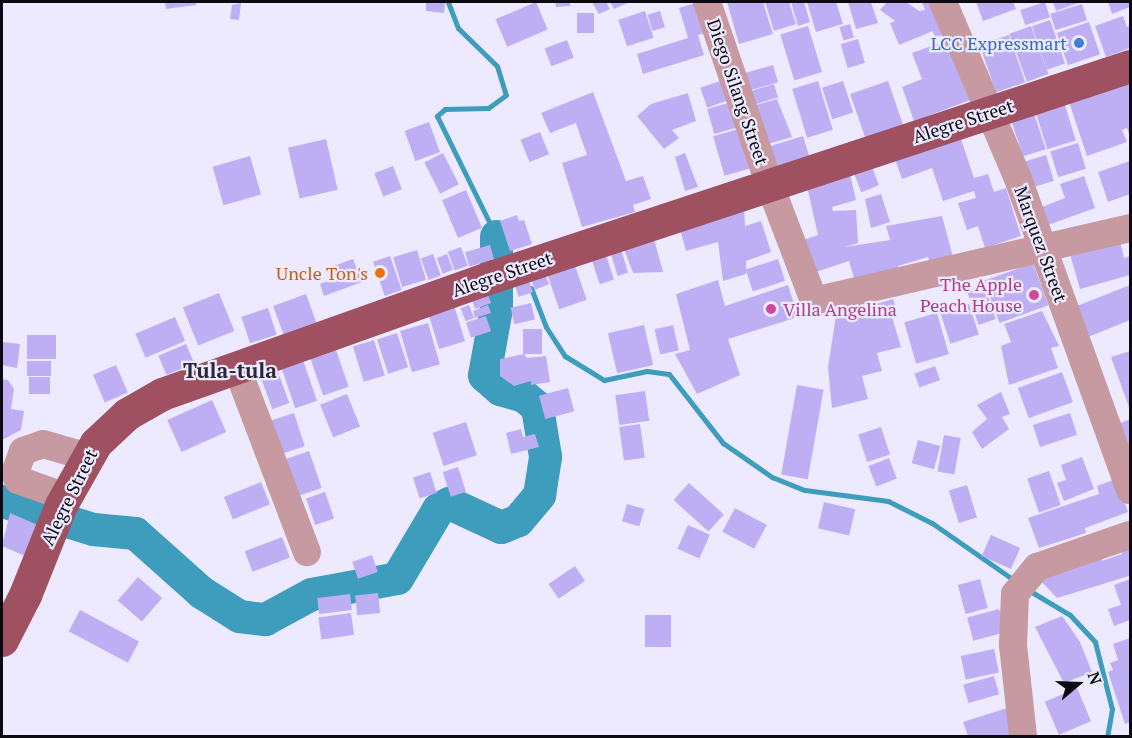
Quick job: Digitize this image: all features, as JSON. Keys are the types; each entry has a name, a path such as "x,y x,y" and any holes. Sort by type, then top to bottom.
{"main road":[{"name":"Alegre Street","path":"2,640 25,595 59,511 96,443 127,414 162,394 769,183 1131,66"}],"street":[{"name":"Diego Silang Street","path":"707,2 769,183 814,301 1042,247"},
{"name":"Marquez Street","path":"943,2 1042,247 1131,490"},
{"path":"1042,247 1131,228"},
{"path":"237,368 307,552"},
{"path":"59,511 18,480 15,474 12,448 43,444 88,457"},
{"path":"1023,736 1013,645 1020,586 1051,561 1131,535"}],"building":[{"path":"165,2 196,2 196,5 166,9"},
{"path":"426,2 445,2 444,13 426,11"},
{"path":"536,2 548,30 507,47 495,19"},
{"path":"555,2 570,2 570,6 556,7"},
{"path":"592,2 606,2 610,9 599,14"},
{"path":"610,2 630,2 614,9"},
{"path":"699,2 715,30 698,35 704,55 643,74 637,54 688,38 679,8"},
{"path":"727,2 763,2 773,34 739,44"},
{"path":"765,2 789,2 796,24 774,31"},
{"path":"791,2 804,2 810,22 798,26"},
{"path":"807,2 836,2 843,24 816,32"},
{"path":"848,2 871,2 878,23 856,29"},
{"path":"887,2 906,2 919,11 925,10 922,2 938,2 949,32 935,38 933,31 899,45 890,23 895,21 880,10"},
{"path":"976,2 1013,2 1016,9 983,21"},
{"path":"1045,2 1050,17 1025,25 1020,10"},
{"path":"1053,2 1081,2 1056,11"},
{"path":"1108,2 1130,2 1130,7 1112,14"},
{"path":"241,3 239,20 230,19 232,5"},
{"path":"1082,4 1087,20 1055,30 1050,14"},
{"path":"645,11 654,38 627,46 618,20"},
{"path":"660,11 665,27 653,31 648,15"},
{"path":"577,13 594,13 594,33 577,33"},
{"path":"1123,16 1127,27 1130,26 1130,48 1106,57 1095,26"},
{"path":"1050,20 1065,63 1047,70 1032,26"},
{"name":"LCC Expressmart","path":"1089,22 1100,54 1068,65 1057,33"},
{"path":"850,24 854,37 844,41 839,27"},
{"path":"808,26 822,72 794,80 780,34"},
{"path":"1031,26 1048,74 1027,82 1009,34"},
{"path":"1009,35 1025,82 996,92 980,45"},
{"path":"954,38 976,98 914,121 902,87 922,79 912,53"},
{"path":"858,39 865,63 848,68 841,44"},
{"path":"567,40 574,58 551,66 545,49"},
{"path":"773,65 778,82 746,91 741,74"},
{"path":"723,80 730,100 707,108 700,88"},
{"path":"818,81 833,130 807,138 792,89"},
{"path":"843,81 853,112 832,119 822,88"},
{"path":"888,81 904,127 866,140 850,94"},
{"path":"1130,81 1130,137 1127,128 1122,130 1127,142 1087,156 1069,102"},
{"path":"774,84 778,97 751,106 747,92"},
{"path":"593,92 626,181 643,176 651,199 633,205 635,212 582,227 562,163 587,155 576,123 550,133 541,113"},
{"path":"688,93 696,121 672,130 679,138 664,149 637,116 651,104"},
{"path":"777,99 792,137 768,144 750,107"},
{"path":"735,101 742,126 714,134 707,109"},
{"path":"1065,105 1076,140 1047,149 1036,114"},
{"path":"1034,113 1046,149 1023,157 1011,120"},
{"path":"429,122 440,152 416,161 405,131"},
{"path":"742,128 753,167 724,176 713,136"},
{"path":"540,132 549,154 530,162 521,140"},
{"path":"803,136 809,156 772,167 766,147"},
{"path":"326,139 338,190 300,198 288,148"},
{"path":"961,139 974,178 988,174 994,192 1006,188 1021,236 985,248 978,226 967,230 958,203 976,198 974,191 943,201 932,168 902,179 894,157"},
{"path":"1078,143 1086,169 1058,177 1050,151"},
{"path":"443,153 459,184 440,194 424,163"},
{"path":"685,153 698,187 685,191 675,157"},
{"path":"1046,155 1054,181 1033,187 1025,161"},
{"path":"250,156 261,194 224,205 213,167"},
{"path":"1130,161 1130,194 1108,202 1098,172"},
{"path":"870,162 879,185 861,192 852,169"},
{"path":"393,166 402,189 383,197 374,173"},
{"path":"849,170 856,200 832,207 833,211 856,210 858,243 845,247 890,240 886,226 942,216 953,257 930,264 928,257 898,266 899,270 854,278 849,261 813,273 803,240 818,235 806,182"},
{"path":"1084,176 1095,208 1048,225 1042,207 1065,198 1060,184"},
{"path":"466,190 482,228 458,238 442,200"},
{"path":"881,194 890,222 871,228 865,199"},
{"path":"744,205 745,226 761,221 771,252 746,261 746,274 723,281 718,242 686,251 679,225"},
{"path":"517,215 519,221 524,220 532,244 510,251 500,221"},
{"path":"654,239 663,272 633,273 624,249"},
{"path":"1120,241 1124,258 1130,256 1130,275 1080,289 1070,254"},
{"path":"490,245 494,259 469,267 465,252"},
{"path":"620,246 628,273 618,276 609,249"},
{"path":"461,247 468,266 455,271 448,252"},
{"path":"417,250 426,280 402,287 393,257"},
{"path":"605,252 614,280 600,284 591,257"},
{"path":"433,254 441,276 429,280 421,258"},
{"path":"447,254 453,270 443,274 437,258"},
{"path":"390,256 402,290 385,296 373,262"},
{"path":"353,259 362,282 324,296 320,284 335,278 331,267"},
{"path":"778,259 785,281 753,291 746,270"},
{"path":"573,260 587,300 559,309 546,269"},
{"path":"1033,263 1048,305 1000,323 984,281"},
{"path":"544,272 549,284 535,290 530,278"},
{"path":"528,277 533,292 519,297 514,282"},
{"path":"718,280 725,306 788,285 798,317 728,339 740,375 697,394 675,354 690,350 676,294"},
{"path":"984,285 996,319 979,325 967,291"},
{"path":"1130,285 1130,320 1088,337 1077,306"},
{"path":"486,289 491,303 475,309 470,295"},
{"path":"219,293 234,331 198,346 183,308"},
{"path":"306,294 316,322 283,334 273,306"},
{"path":"893,299 896,308 890,310 901,347 877,353 882,371 862,376 868,399 832,408 828,367 836,316"},
{"path":"453,302 465,341 439,349 427,310"},
{"path":"531,303 535,320 514,324 511,308"},
{"path":"969,304 979,334 950,344 940,313"},
{"path":"469,305 474,318 466,321 461,308"},
{"path":"488,305 491,313 475,318 473,311"},
{"path":"268,308 277,335 250,343 241,317"},
{"path":"1042,311 1059,346 1051,348 1058,368 1009,385 1001,346 1011,342 1004,324"},
{"path":"937,313 949,354 916,364 904,322"},
{"path":"486,316 491,331 471,338 466,322"},
{"path":"175,317 185,341 146,358 135,334"},
{"path":"428,323 440,364 412,372 400,331"},
{"path":"644,325 653,365 617,373 608,333"},
{"path":"673,325 679,350 660,355 654,329"},
{"path":"523,329 542,329 542,354 523,354"},
{"path":"397,333 408,367 388,374 377,339"},
{"path":"27,335 56,335 56,359 27,359"},
{"path":"374,340 385,375 364,382 353,346"},
{"path":"2,342 20,344 17,368 2,365"},
{"path":"186,344 194,363 167,375 158,356"},
{"path":"335,347 349,387 323,396 309,356"},
{"path":"1130,351 1130,410 1111,357"},
{"path":"524,354 527,358 546,356 550,382 531,385 531,381 514,386 500,376 500,359"},
{"path":"303,360 317,401 295,408 281,367"},
{"path":"27,361 51,361 51,376 27,376"},
{"path":"116,365 128,393 105,402 93,375"},
{"path":"935,366 940,380 919,388 914,374"},
{"path":"278,372 289,403 272,409 261,378"},
{"path":"1062,372 1073,402 1029,418 1018,388"},
{"path":"29,377 50,377 50,394 29,394"},
{"path":"2,379 8,380 14,389 11,409 24,411 21,430 2,440"},
{"path":"797,385 824,390 808,479 781,475"},
{"path":"568,388 574,411 545,419 539,396"},
{"path":"645,391 649,421 619,425 615,395"},
{"path":"1001,392 1010,414 1002,417 1009,429 982,449 972,432 987,419 977,405"},
{"path":"347,394 360,426 333,437 320,405"},
{"path":"212,400 226,432 181,452 167,420"},
{"path":"294,413 305,446 276,456 265,422"},
{"path":"1070,413 1077,435 1040,447 1033,425"},
{"path":"1130,419 1130,449 1126,451 1116,425"},
{"path":"466,422 477,455 444,466 433,433"},
{"path":"640,424 645,458 624,461 619,427"},
{"path":"881,427 890,455 867,462 858,434"},
{"path":"521,429 523,437 535,434 539,447 511,454 506,433"},
{"path":"944,435 961,438 954,474 938,471"},
{"path":"918,440 940,446 934,469 912,463"},
{"path":"309,451 322,488 291,498 279,461"},
{"path":"1082,457 1094,489 1064,501 1057,483 1066,480 1061,465"},
{"path":"889,458 897,479 876,486 868,466"},
{"path":"458,467 466,492 451,497 443,472"},
{"path":"1049,471 1061,505 1039,513 1027,478"},
{"path":"430,472 437,493 420,498 413,478"},
{"path":"1116,479 1128,512 1085,528 1086,533 1039,548 1028,518 1099,494 1097,486"},
{"path":"261,482 270,504 233,519 224,497"},
{"path":"689,483 724,514 709,532 674,500"},
{"path":"967,485 977,518 959,523 949,491"},
{"path":"325,492 334,518 315,525 306,499"},
{"path":"824,502 855,509 849,536 818,528"},
{"path":"627,504 644,509 639,526 622,521"},
{"path":"735,508 767,525 754,549 722,532"},
{"path":"10,513 40,526 27,557 2,546"},
{"path":"688,525 710,535 699,559 677,549"},
{"path":"991,535 1020,548 1011,569 982,556"},
{"path":"282,537 290,558 253,572 245,551"},
{"path":"1130,540 1129,576 1057,598 1037,577 1099,552 1102,561 1122,554 1118,544"},
{"path":"372,555 378,572 358,579 352,562"},
{"path":"575,566 585,581 559,599 548,584"},
{"path":"138,577 162,598 142,621 118,600"},
{"path":"980,579 988,608 966,614 958,585"},
{"path":"1130,579 1130,620 1114,626 1108,609 1121,605 1114,585"},
{"path":"378,593 380,613 357,615 355,595"},
{"path":"350,594 352,610 319,614 317,598"},
{"path":"999,609 1005,632 973,641 967,618"},
{"path":"80,610 139,641 128,663 69,631"},
{"path":"351,613 354,635 321,639 318,618"},
{"path":"645,615 671,615 671,647 645,647"},
{"path":"1062,616 1080,642 1092,672 1064,683 1035,627"},
{"path":"1130,638 1130,722 1125,724 1108,672 1113,670 1110,663 1118,660 1113,644"},
{"path":"994,649 999,672 966,680 961,656"},
{"path":"994,676 999,694 968,703 963,685"},
{"path":"1077,688 1091,721 1059,735 1045,702"},
{"path":"1007,708 1011,736 968,736 963,722"}],"waterway":[{"path":"448,2 458,28 497,66 506,95 488,108 445,109 437,116 496,236 511,258"},
{"path":"2,501 93,529 135,533 201,592 239,616 265,619 311,594 397,578 438,509 449,503 501,527 518,520 539,495 545,456 537,407 524,396 500,389 484,375 496,308 496,236"},
{"path":"531,288 546,327 565,356 604,380 647,371 669,374 723,443 772,477 805,490 888,501 932,523 1015,581"},
{"path":"1030,591 1070,615 1095,642 1112,709 1107,736"}],"place":[{"name":"LCC Expressmart","path":"1079,43"},
{"name":"Uncle Ton's","path":"380,273"},
{"name":"The Apple Peach House","path":"1034,295"},
{"name":"Villa Angelina","path":"771,309"}],"district":[{"name":"Tula-tula","path":"230,370"}]}
